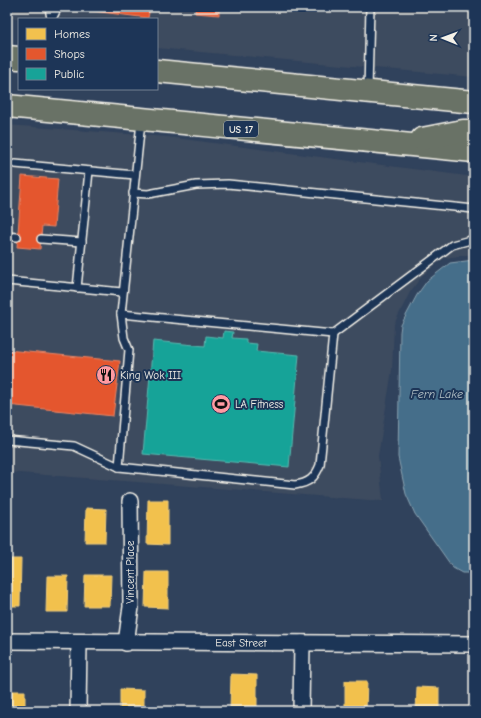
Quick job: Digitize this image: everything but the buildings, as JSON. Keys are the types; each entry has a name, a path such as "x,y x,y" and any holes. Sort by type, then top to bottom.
{"main road":[{"path":"7,57 18,58"},
{"path":"158,71 474,102"},
{"name":"US 17","path":"7,106 474,151"},
{"path":"397,144 463,131 474,131"}],"street":[{"name":"Vincent Place","path":"126,643 130,607 130,501"},
{"name":"East Street","path":"7,641 126,643 474,644"},
{"path":"78,711 79,642"},
{"path":"301,711 302,643"}],"lane":[{"path":"49,7 52,18"},
{"path":"52,18 58,7"},
{"path":"368,92 370,7"},
{"path":"119,467 129,350 124,338 120,314 142,119"},
{"path":"15,164 135,176"},
{"path":"77,288 89,171"},
{"path":"133,192 148,194 196,185 228,184 474,209"},
{"path":"7,236 17,237"},
{"path":"41,239 82,242"},
{"path":"120,314 333,334 452,245 474,239"},
{"path":"7,281 122,292"},
{"path":"7,440 74,446 119,467 295,485 311,480 317,474 320,465 333,334"}],"shaded area":[{"path":"7,7 474,7 474,77 158,48 158,18 7,18"},
{"path":"7,125 167,137 474,177 474,254 444,258 422,276 410,292 394,324 392,370 378,456 383,501 7,472"}],"water":[{"name":"Fern Lake","path":"474,260 474,573 462,573 453,568 415,514 406,494 398,457 400,332 401,325 417,295 427,281 450,263"}],"place":[{"name":"King Wok III","path":"106,375"},
{"name":"LA Fitness","path":"221,404"}]}
